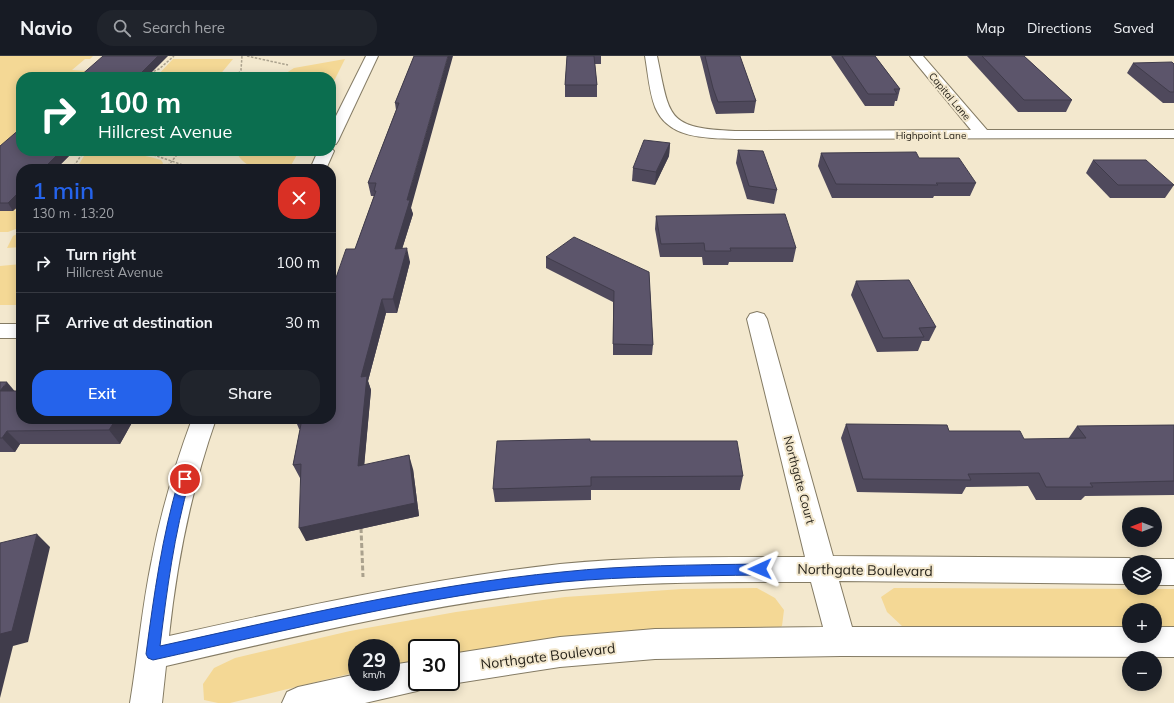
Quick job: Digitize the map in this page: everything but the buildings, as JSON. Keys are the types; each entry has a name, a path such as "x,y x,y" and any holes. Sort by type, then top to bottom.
{"street":[{"path":"336,131 372,56"},
{"name":"Highpoint Lane","path":"651,56 664,112 669,119 677,125 689,130 704,133 735,135 1174,134"},
{"name":"Capital Lane","path":"916,56 983,135"},
{"name":"Northgate Court","path":"757,319 840,641"},
{"path":"0,331 16,331"},
{"path":"146,703 162,578 177,505 202,424"},
{"name":"Northgate Boulevard","path":"153,654 365,608 472,589 562,577 650,571 822,568 1122,572"},
{"path":"1162,572 1174,572"},
{"name":"Northgate Boulevard","path":"460,668 560,652 655,644 840,641 1174,642"},
{"path":"298,703 351,691"}],"path":[{"path":"153,72 159,69 174,56"},
{"path":"240,72 242,56"},
{"path":"247,56 288,66"},
{"path":"156,156 178,164"},
{"path":"172,162 176,156"},
{"path":"361,528 365,608"}],"shaded area":[{"path":"0,56 93,56 90,59 85,59 72,70 89,72 16,72 16,142 0,150"},
{"path":"173,59 233,59 222,72 161,72"},
{"path":"345,59 336,77 336,72 288,72 294,68"},
{"path":"84,156 144,156 161,160 163,163 162,164 79,164"},
{"path":"239,156 296,156 292,164 246,164"},
{"path":"0,167 16,167 16,210 14,211 16,211 16,229 8,232 0,232"},
{"path":"16,234 16,247 7,248 13,236"},
{"path":"16,264 16,305 0,305 0,266"},
{"path":"757,588 775,598 784,610 782,626 773,631 460,654 460,639 408,639 408,663 400,664 400,639 348,639 348,674 230,703 218,703 204,700 203,684 214,668 235,658 350,631 456,612 565,597 682,589"},
{"path":"894,588 1122,589 1122,595 1162,595 1162,589 1174,589 1174,630 1162,630 1162,603 1122,603 1122,629 902,626 887,612 881,597"}],"route":[{"path":"185,479 177,505 162,578 153,654 381,604 472,589 562,577 650,571 760,569"}]}
